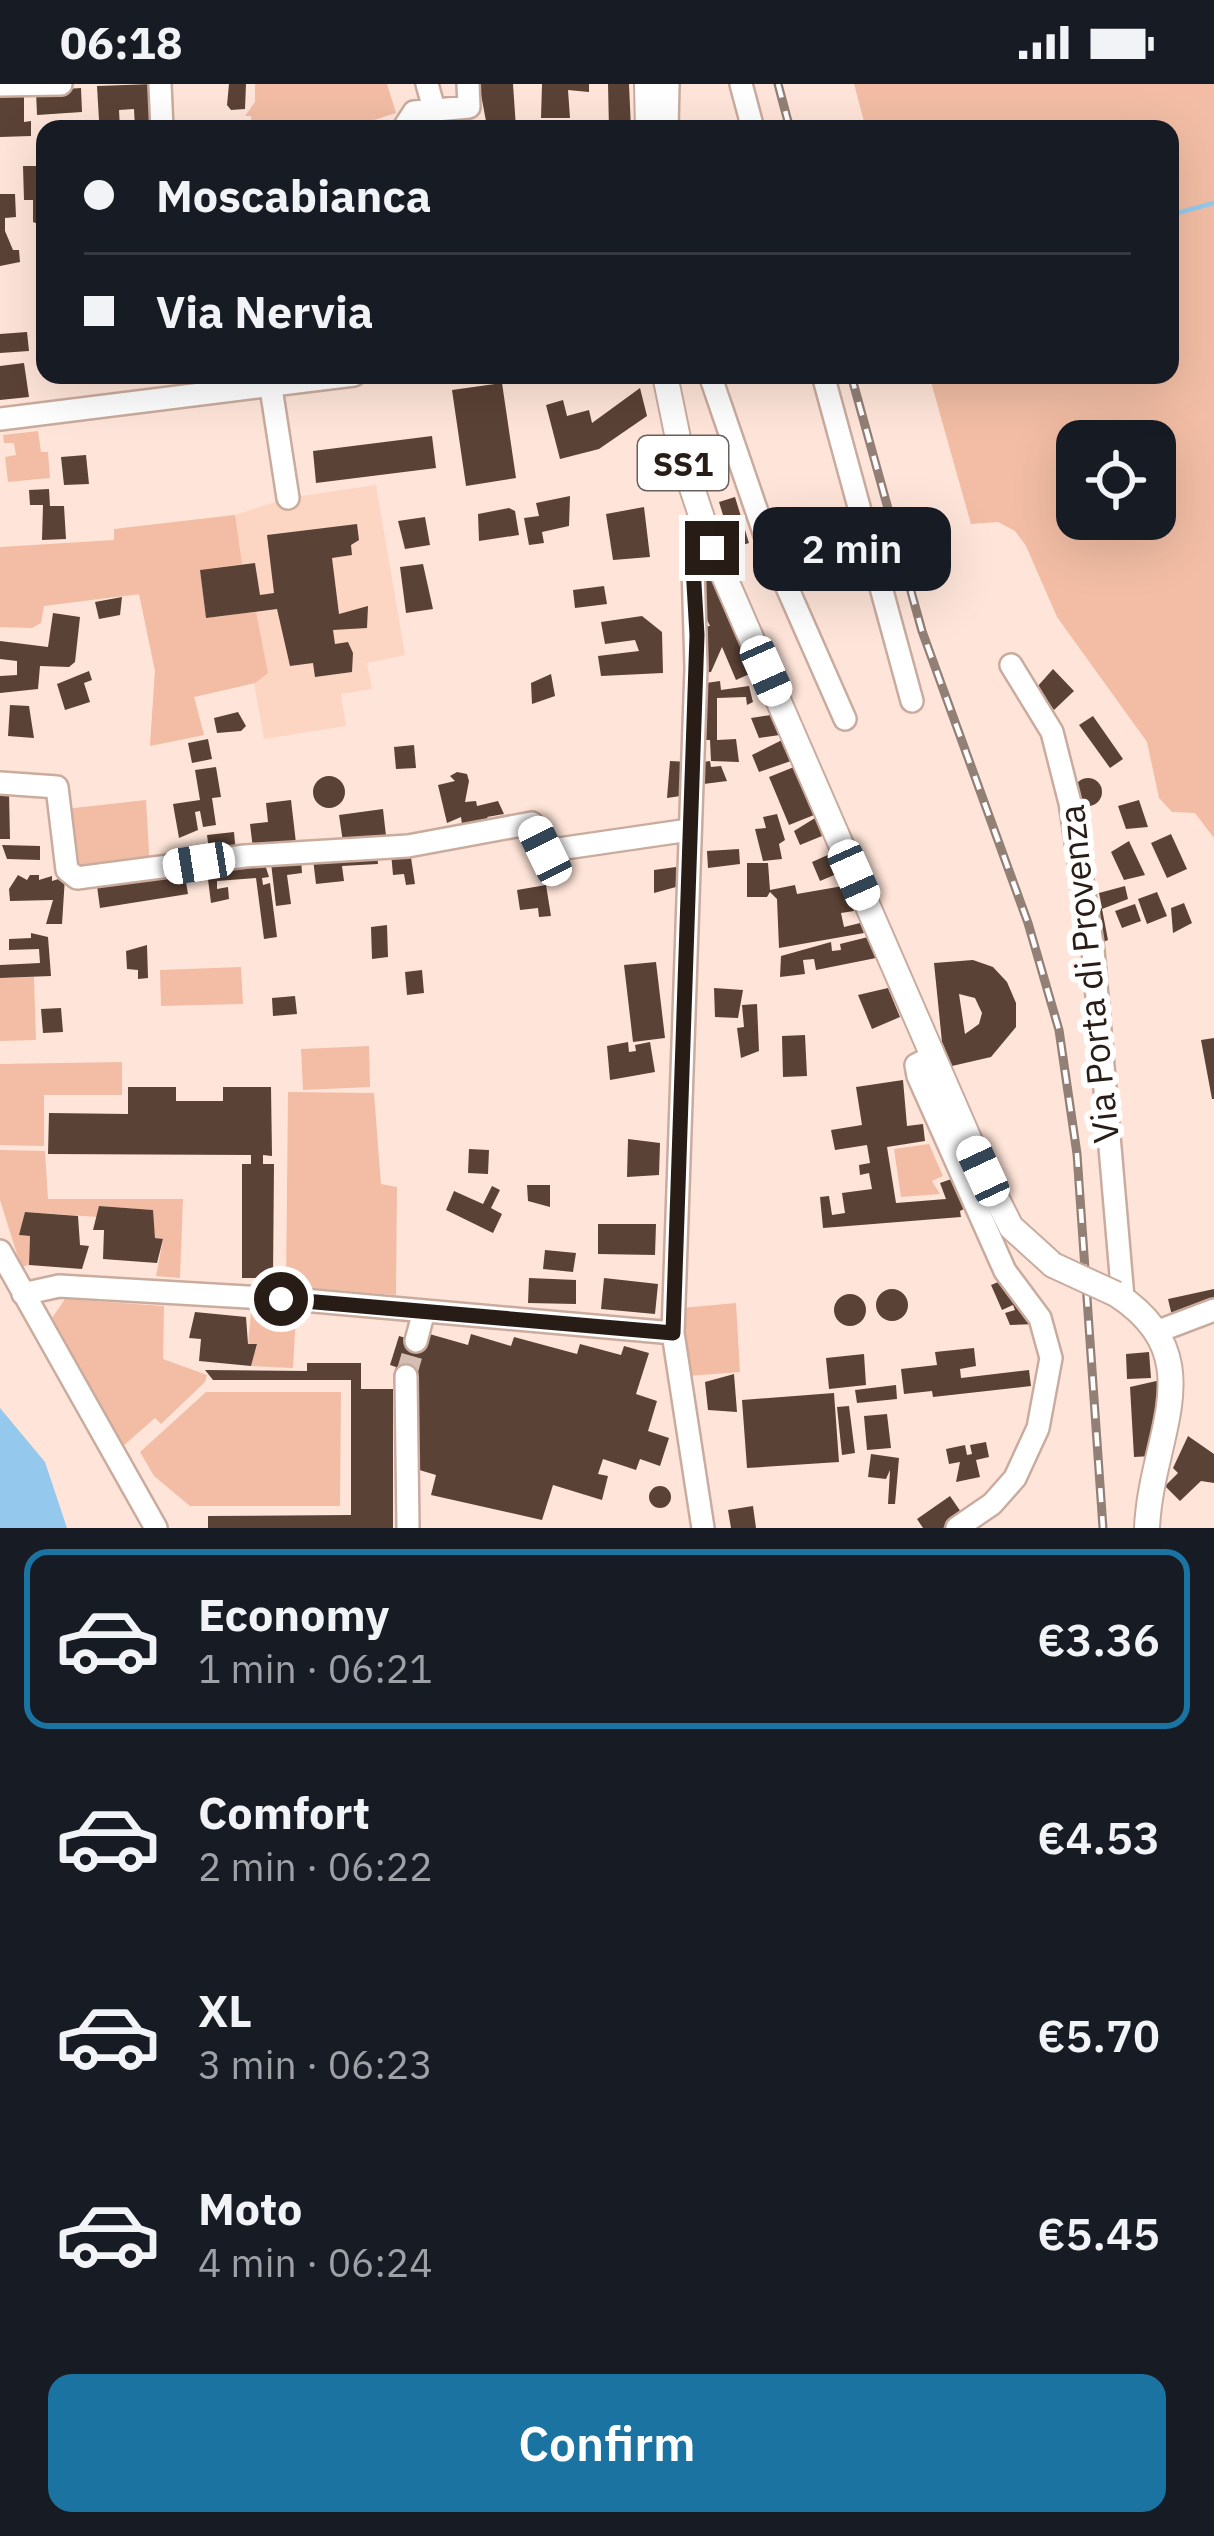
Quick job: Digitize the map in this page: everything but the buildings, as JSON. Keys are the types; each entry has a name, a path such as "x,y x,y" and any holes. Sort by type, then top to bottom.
{"main road":[{"path":"647,84 648,120"},
{"name":"SS1","path":"667,384 682,458 712,548 932,1057 1011,1227 1053,1265 1120,1296 1164,1329"},
{"path":"1147,1528 1185,1392 1180,1360 1164,1329"}],"street":[{"path":"0,86 61,84"},
{"path":"160,84 162,120"},
{"path":"428,84 434,109"},
{"path":"668,84 668,120"},
{"path":"741,84 751,120"},
{"path":"405,120 434,109 471,107"},
{"path":"0,419 242,384"},
{"path":"271,384 288,498"},
{"path":"713,384 768,544 844,719"},
{"path":"826,384 913,701"},
{"path":"703,1528 673,1333 695,684 693,567 699,555 712,548"},
{"name":"Via Porta di Provenza","path":"1011,665 1052,732 1068,788 1093,950 1120,1296"},
{"path":"0,783 57,787 67,870 77,878 245,856 408,846 532,824 545,851 689,830"},
{"path":"932,1057 916,1065 918,1076 1005,1270 1040,1318 1051,1358 1037,1428 1016,1478 992,1504 957,1528"},
{"path":"0,1251 156,1528"},
{"path":"22,1294 59,1286 424,1310 673,1333"},
{"path":"416,1342 424,1310"},
{"path":"1164,1329 1214,1310"},
{"path":"406,1376 408,1528"}],"shaded area":[{"path":"255,84 387,84 396,113 374,120 251,120 245,116 255,102"},
{"path":"854,84 1214,84 1214,838 1195,813 1172,812 1159,798 1147,742 1057,617 1026,546 1015,531 998,522 971,524 932,384 1179,384 1179,120 864,120"},
{"path":"38,431 41,452 48,452 50,478 8,482 5,457 16,455 14,443 4,443 3,435"},
{"path":"376,485 405,655 367,663 372,689 341,694 346,726 264,739 254,683 194,697 204,735 150,746 155,671 140,595 118,597 114,529 235,515 288,498"},
{"path":"235,515 242,564 200,570 206,618 256,612 268,673 255,683 194,697 204,735 150,746 155,671 139,594 44,606 41,623 32,628 0,627 0,547 114,540 114,529"},
{"path":"146,800 150,868 74,872 65,809"},
{"path":"241,967 243,1004 161,1006 160,970"},
{"path":"34,977 36,1040 0,1041 0,978"},
{"path":"369,1046 370,1087 303,1090 301,1049"},
{"path":"122,1062 122,1095 44,1095 44,1146 0,1145 0,1064"},
{"path":"288,1092 374,1093 381,1184 397,1187 396,1295 286,1286"},
{"path":"929,1144 943,1176 932,1181 940,1194 901,1197 894,1149"},
{"path":"0,1150 45,1151 48,1199 183,1199 180,1278 156,1276 163,1240 155,1238 152,1210 100,1206 98,1217 25,1212 20,1235 30,1236 29,1265 21,1267 0,1200"},
{"path":"65,1299 164,1306 163,1359 207,1375 205,1382 161,1424 155,1418 123,1446 52,1318"},
{"path":"736,1303 740,1372 688,1376 682,1308"},
{"path":"251,1312 296,1315 293,1368 251,1366 257,1345 248,1344"},
{"path":"206,1392 341,1392 340,1506 190,1506 154,1476 140,1452"}],"water":[{"path":"0,1408 45,1462 67,1528 0,1528"}],"waterway":[{"path":"1179,213 1214,203"}],"tunnel":[{"path":"406,1376 416,1341"}],"railway":[{"path":"778,84 788,120"},
{"path":"853,384 922,631 1028,923 1059,1030 1077,1154 1103,1528"}],"route":[{"path":"281,1299 673,1333 697,635 693,567 695,559 712,548"}]}
